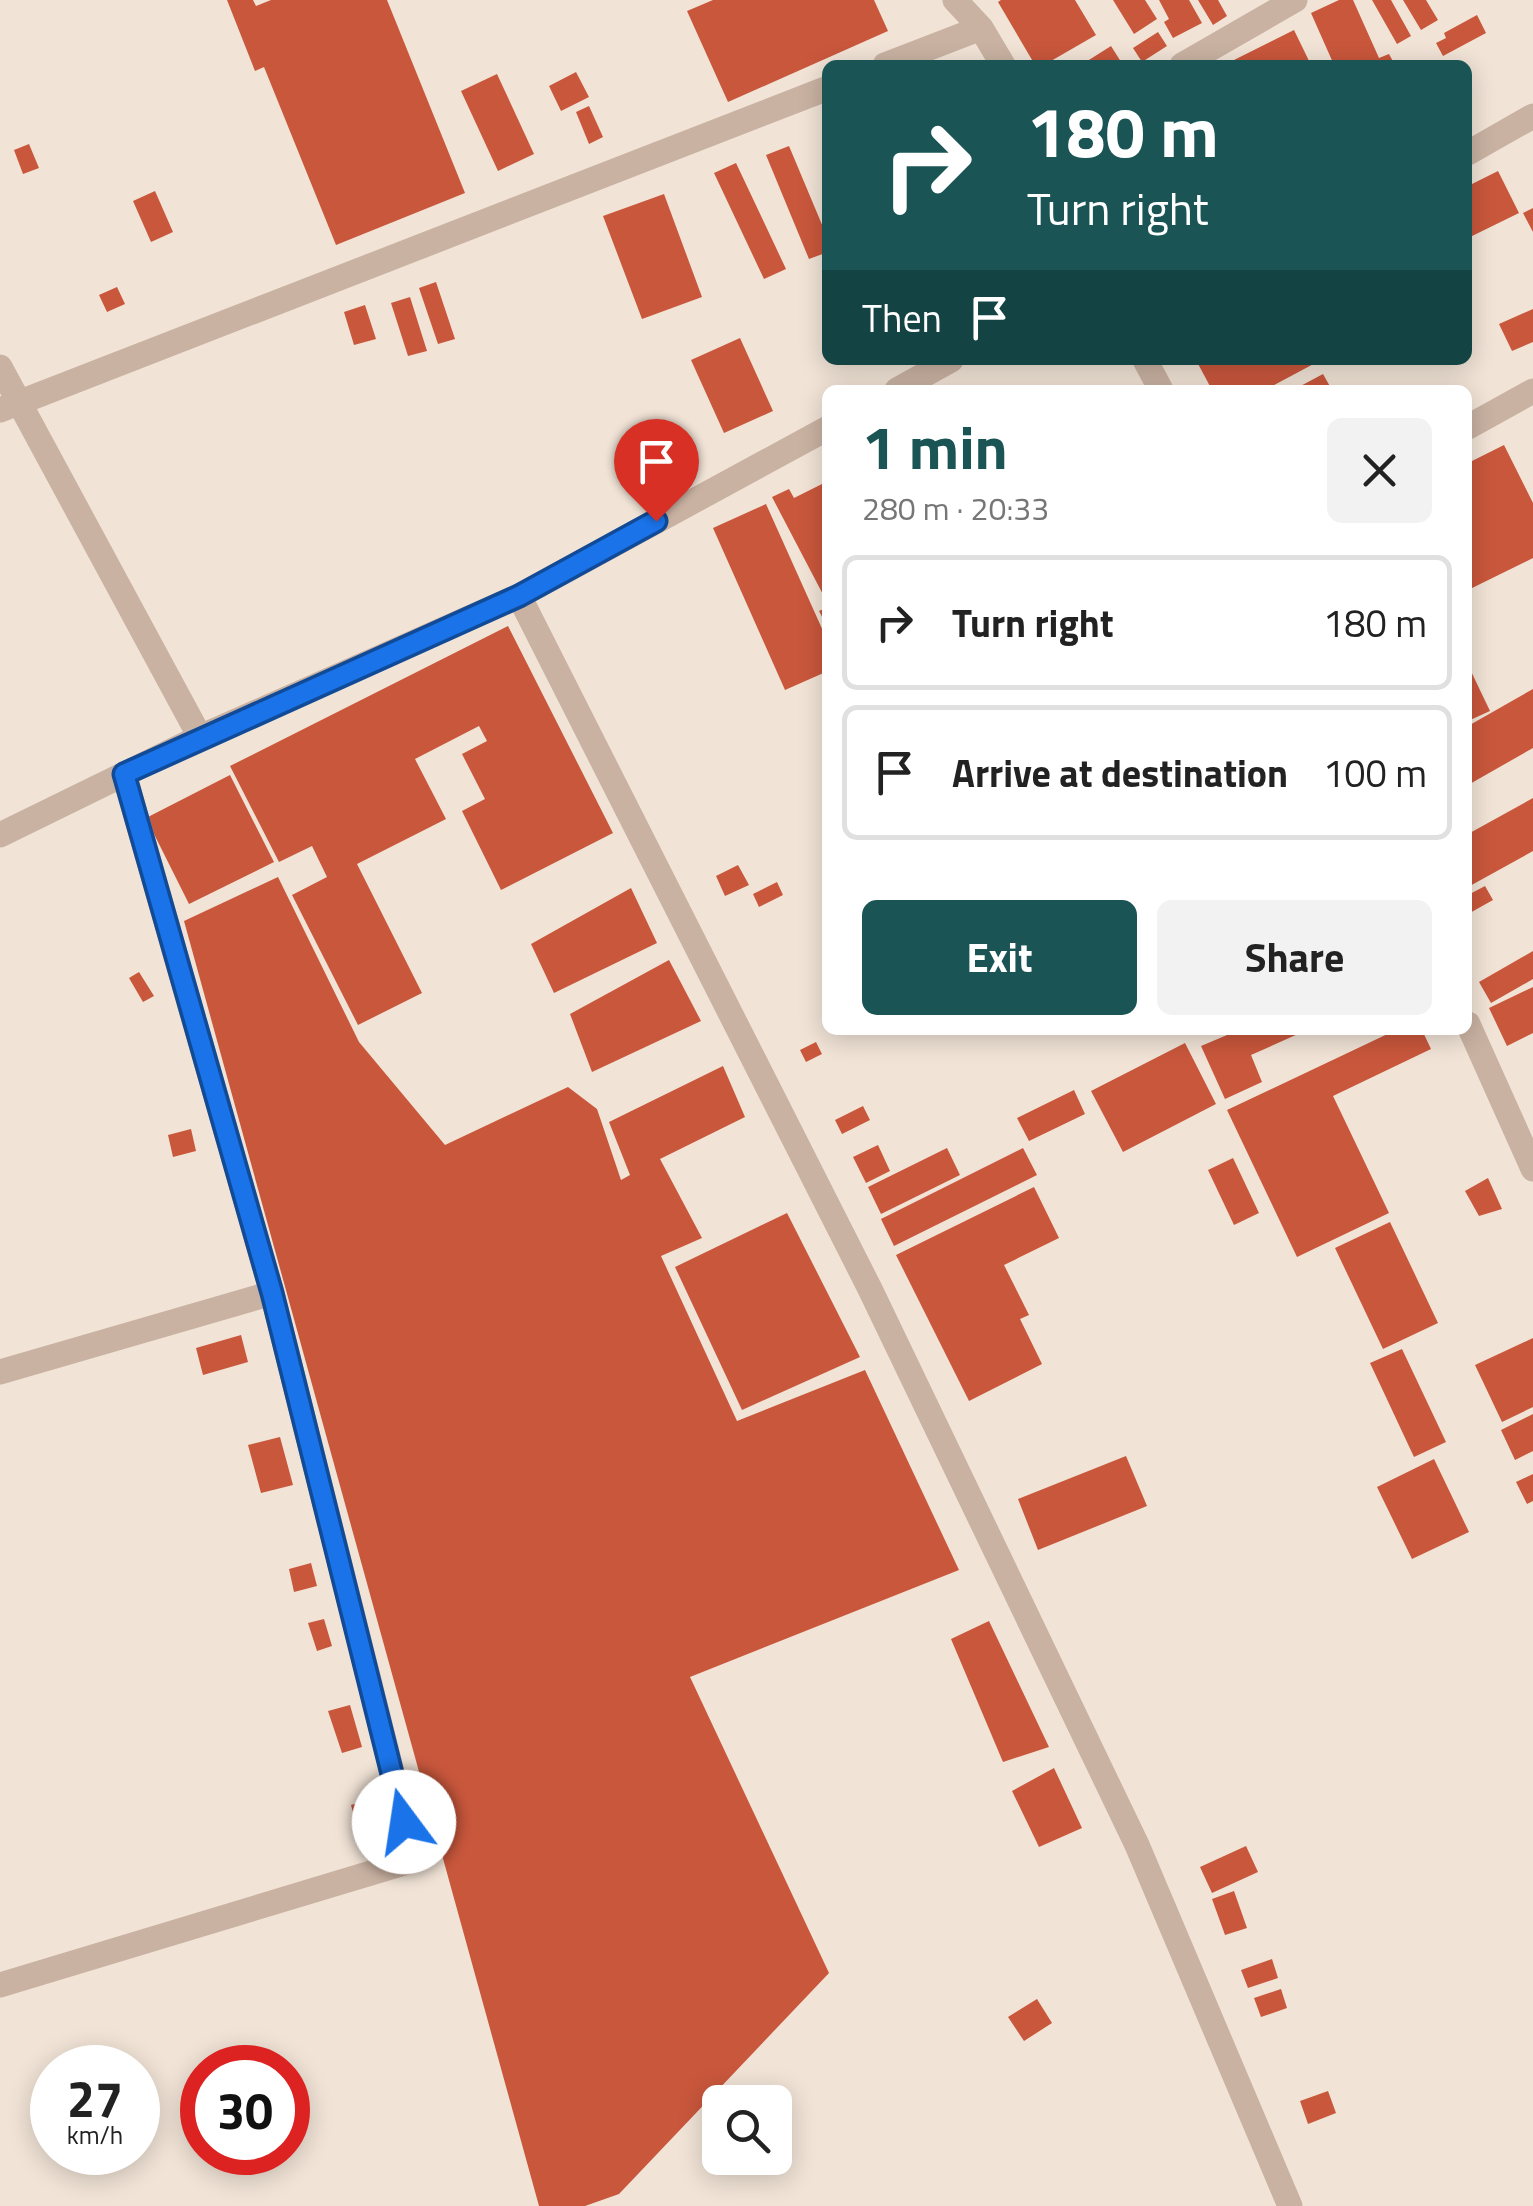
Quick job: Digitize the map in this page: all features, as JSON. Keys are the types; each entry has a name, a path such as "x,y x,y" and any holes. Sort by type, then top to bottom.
{"street":[{"path":"955,0 980,28 1000,60"},
{"path":"1191,60 1294,0"},
{"path":"899,60 980,28"},
{"path":"10,406 822,90"},
{"path":"1472,151 1533,116"},
{"path":"905,385 943,365"},
{"path":"0,367 10,406 200,737"},
{"path":"1472,425 1533,391"},
{"path":"0,834 200,737 519,596 822,431"},
{"path":"519,596 870,1289 1136,1846 1290,2206"},
{"path":"0,1985 414,1860 272,1293 124,774"},
{"path":"1472,1033 1533,1169"},
{"path":"0,1372 272,1293"}],"building":[{"path":"227,0 253,0 256,6 271,0 387,0 465,193 336,245 264,67 255,71"},
{"path":"713,0 874,0 888,31 728,102 687,11"},
{"path":"1075,0 1096,35 1053,60 1032,60 998,2"},
{"path":"1113,0 1145,0 1157,19 1134,34"},
{"path":"1159,0 1189,0 1202,23 1173,38"},
{"path":"1198,0 1218,0 1227,16 1213,25"},
{"path":"1339,0 1353,0 1379,58 1389,54 1392,60 1332,60 1311,13"},
{"path":"1372,0 1391,0 1411,36 1397,44"},
{"path":"1403,0 1426,0 1438,20 1421,30"},
{"path":"1477,15 1486,33 1443,56 1436,43 1446,38 1444,33"},
{"path":"1294,30 1309,60 1234,60"},
{"path":"1158,32 1167,46 1145,60 1141,60 1133,48"},
{"path":"1111,46 1120,60 1089,60"},
{"path":"576,72 589,97 561,111 549,86"},
{"path":"497,74 534,154 498,171 461,91"},
{"path":"589,106 603,137 589,144 576,112"},
{"path":"29,144 39,168 23,174 14,150"},
{"path":"789,146 822,225 822,254 809,259 766,155"},
{"path":"736,163 786,269 764,279 714,173"},
{"path":"1498,171 1519,213 1472,236 1472,184"},
{"path":"155,191 173,232 151,242 133,201"},
{"path":"664,194 702,297 642,319 603,216"},
{"path":"1533,208 1533,232 1523,213"},
{"path":"436,282 455,339 438,344 419,288"},
{"path":"117,287 125,304 107,312 99,295"},
{"path":"410,297 427,351 408,356 391,303"},
{"path":"365,305 376,339 354,345 344,312"},
{"path":"1533,309 1533,342 1512,351 1499,324"},
{"path":"740,338 773,411 724,433 691,360"},
{"path":"1199,365 1312,365 1274,385 1209,385"},
{"path":"1323,374 1329,385 1302,385"},
{"path":"1504,445 1533,503 1533,558 1472,588 1472,461"},
{"path":"822,484 822,593 772,497 789,489 794,498"},
{"path":"766,504 822,629 822,674 785,690 713,528"},
{"path":"508,626 613,833 501,890 462,811 485,799 462,754 487,741 479,726 415,759 446,819 357,864 422,993 358,1025 292,895 327,877 312,846 279,862 230,766"},
{"path":"1472,673 1490,711 1472,719"},
{"path":"1533,689 1533,748 1472,783 1472,724"},
{"path":"230,775 274,862 189,904 146,818"},
{"path":"1533,798 1533,851 1472,885 1472,832"},
{"path":"738,865 749,885 725,896 716,876"},
{"path":"278,877 359,1042 445,1145 568,1087 597,1109 621,1180 630,1175 609,1122 723,1066 745,1117 660,1159 702,1238 661,1256 737,1421 865,1370 959,1570 690,1677 829,1973 723,2085 702,2085 702,2107 619,2194 585,2206 539,2206 184,921"},
{"path":"777,882 783,895 759,907 753,894"},
{"path":"1485,886 1493,900 1472,912 1472,893"},
{"path":"631,888 657,943 554,993 531,944"},
{"path":"1533,951 1533,979 1491,1003 1479,982"},
{"path":"669,960 701,1021 592,1072 570,1014"},
{"path":"139,972 154,996 143,1002 129,978"},
{"path":"1533,987 1533,1033 1507,1046 1489,1008"},
{"path":"1227,1035 1296,1035 1251,1055 1262,1082 1225,1099 1201,1046"},
{"path":"1385,1035 1424,1035 1431,1049 1333,1096 1389,1213 1297,1257 1227,1110"},
{"path":"816,1042 822,1054 806,1062 800,1050"},
{"path":"1185,1043 1216,1104 1123,1152 1091,1091"},
{"path":"1074,1090 1085,1114 1029,1141 1017,1118"},
{"path":"863,1106 870,1120 842,1134 835,1120"},
{"path":"191,1129 196,1151 173,1157 168,1135"},
{"path":"878,1145 890,1171 866,1183 853,1157"},
{"path":"947,1148 960,1175 881,1214 868,1187"},
{"path":"1023,1148 1037,1175 894,1246 881,1219"},
{"path":"1233,1158 1259,1213 1234,1225 1208,1170"},
{"path":"1488,1178 1502,1209 1479,1216 1465,1191"},
{"path":"1034,1187 1059,1238 1004,1265 1029,1315 1020,1319 1042,1364 969,1401 896,1255"},
{"path":"787,1213 860,1357 742,1410 675,1267"},
{"path":"1390,1222 1438,1323 1383,1349 1335,1248"},
{"path":"241,1335 248,1362 203,1375 196,1348"},
{"path":"1533,1338 1533,1407 1502,1422 1475,1365"},
{"path":"1402,1349 1446,1442 1414,1457 1370,1363"},
{"path":"1533,1414 1533,1451 1515,1460 1501,1430"},
{"path":"280,1437 293,1485 261,1493 248,1445"},
{"path":"1126,1456 1147,1506 1038,1550 1018,1499"},
{"path":"1434,1459 1469,1532 1412,1559 1377,1487"},
{"path":"1533,1474 1533,1501 1527,1504 1516,1482"},
{"path":"311,1563 317,1586 294,1592 289,1569"},
{"path":"324,1619 332,1646 317,1651 308,1623"},
{"path":"989,1621 1049,1747 1003,1762 951,1639"},
{"path":"350,1705 362,1747 342,1753 328,1711"},
{"path":"1054,1768 1082,1828 1039,1847 1012,1791"},
{"path":"376,1798 389,1846 364,1853 351,1805"},
{"path":"1246,1846 1258,1872 1212,1893 1200,1867"},
{"path":"1234,1891 1247,1928 1225,1935 1212,1899"},
{"path":"1272,1959 1278,1978 1248,1988 1241,1970"},
{"path":"1281,1989 1287,2008 1261,2017 1254,1998"},
{"path":"1037,1999 1052,2023 1024,2041 1008,2017"},
{"path":"1328,2091 1336,2113 1308,2124 1300,2101"}],"route":[{"path":"404,1822 272,1293 124,774 519,596 656,521"}]}
